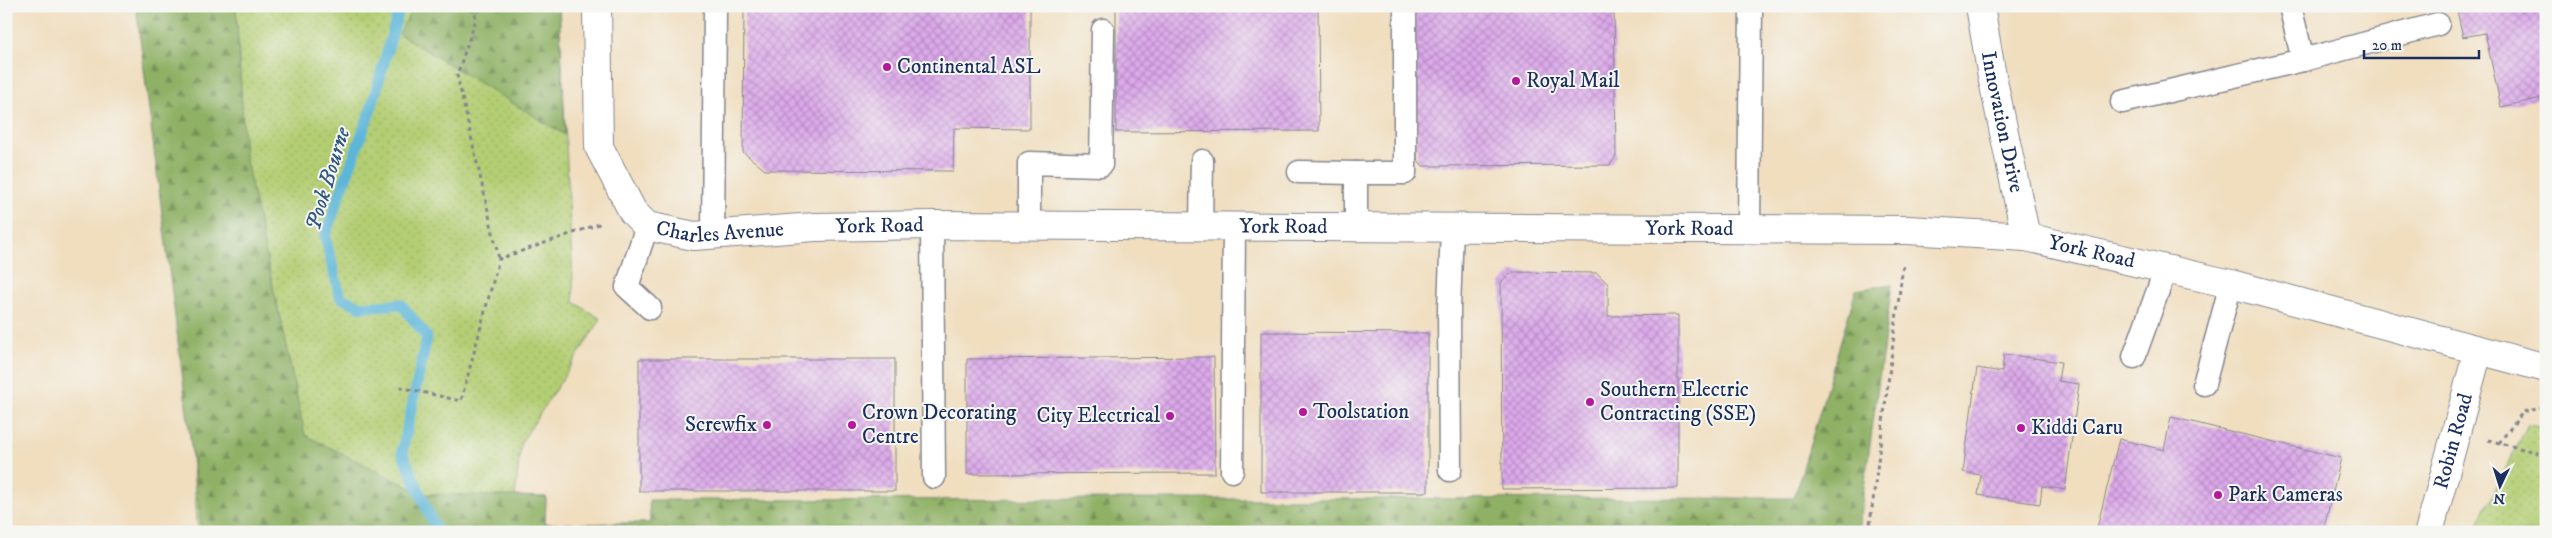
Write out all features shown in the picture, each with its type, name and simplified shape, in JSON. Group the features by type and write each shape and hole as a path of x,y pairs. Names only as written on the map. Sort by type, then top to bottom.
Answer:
{"street":[{"name":"Charles Avenue","path":"596,6 599,147 640,219 694,236 815,227"},
{"name":"Innovation Drive","path":"1980,6 1991,71 2026,237"},
{"name":"York Road","path":"815,227 1029,225 1908,230 2026,237 2231,284 2546,368"},
{"name":"Robin Road","path":"2429,532 2478,351"}],"lane":[{"path":"1750,230 1752,6"},
{"path":"2290,6 2303,60"},
{"path":"1300,172 1405,173 1406,9"},
{"path":"713,234 715,11"},
{"path":"2122,102 2303,60 2438,24"},
{"path":"1029,225 1029,163 1101,165 1103,30"},
{"path":"1202,161 1202,226"},
{"path":"1356,173 1356,228"},
{"path":"640,219 628,287 650,308"},
{"path":"932,225 934,477"},
{"path":"1232,471 1234,227"},
{"path":"1450,470 1449,309 1452,227"},
{"path":"2134,357 2166,268"},
{"path":"2204,384 2231,284"}],"path":[{"path":"400,387 461,401 499,259 457,75 476,19 473,6"},
{"path":"499,259 640,219"},
{"path":"1869,532 1908,230"},
{"path":"2499,443 2523,412 2546,407"}],"green space":[{"path":"136,6 236,6 245,156 305,435 423,494 546,497 545,524 650,523 649,500 1794,498 1856,290 1892,284 1858,532 202,532"},
{"path":"156,6 559,6 574,302 601,319 521,443 515,496 546,497 545,524 650,523 650,532 198,532"},
{"path":"414,6 559,6 565,135 399,34"},
{"path":"2528,424 2546,427 2546,532 2474,532"}],"building":[{"name":"Continental ASL","path":"744,6 1030,6 1030,129 954,128 953,171 765,170 743,152"},
{"path":"1116,6 1318,6 1319,131 1116,132"},
{"name":"Royal Mail","path":"1415,6 1614,6 1616,156 1610,165 1423,166 1417,159"},
{"path":"2456,6 2546,6 2546,97 2501,107 2485,33 2463,37"},
{"name":"Southern Electric Contracting (SSE)","path":"1512,272 1597,273 1608,284 1608,316 1678,315 1678,488 1502,489 1501,283"},
{"path":"1261,332 1428,333 1428,492 1261,492"},
{"name":"Kiddi Caru","path":"2004,354 2061,362 2058,381 2079,384 2065,490 2042,486 2040,504 1978,495 1981,475 1963,472 1977,368 2002,372"},
{"path":"1214,357 1215,473 967,474 967,359"},
{"path":"639,359 895,359 895,491 639,491"},
{"name":"Park Cameras","path":"2171,417 2341,458 2323,532 2096,532 2119,439 2164,450"}],"waterway":[{"name":"Pook Bourne","path":"400,6 371,109 325,236 340,297 361,307 401,304 427,337 402,452 437,532"}],"place":[{"name":"Continental ASL","path":"887,67"},
{"name":"Royal Mail","path":"1516,81"},
{"name":"Southern Electric Contracting (SSE)","path":"1590,402"},
{"name":"Toolstation","path":"1303,412"},
{"name":"City Electrical","path":"1170,416"},
{"name":"Screwfix","path":"767,425"},
{"name":"Crown Decorating Centre","path":"852,425"},
{"name":"Kiddi Caru","path":"2021,428"},
{"name":"Park Cameras","path":"2218,495"}]}
